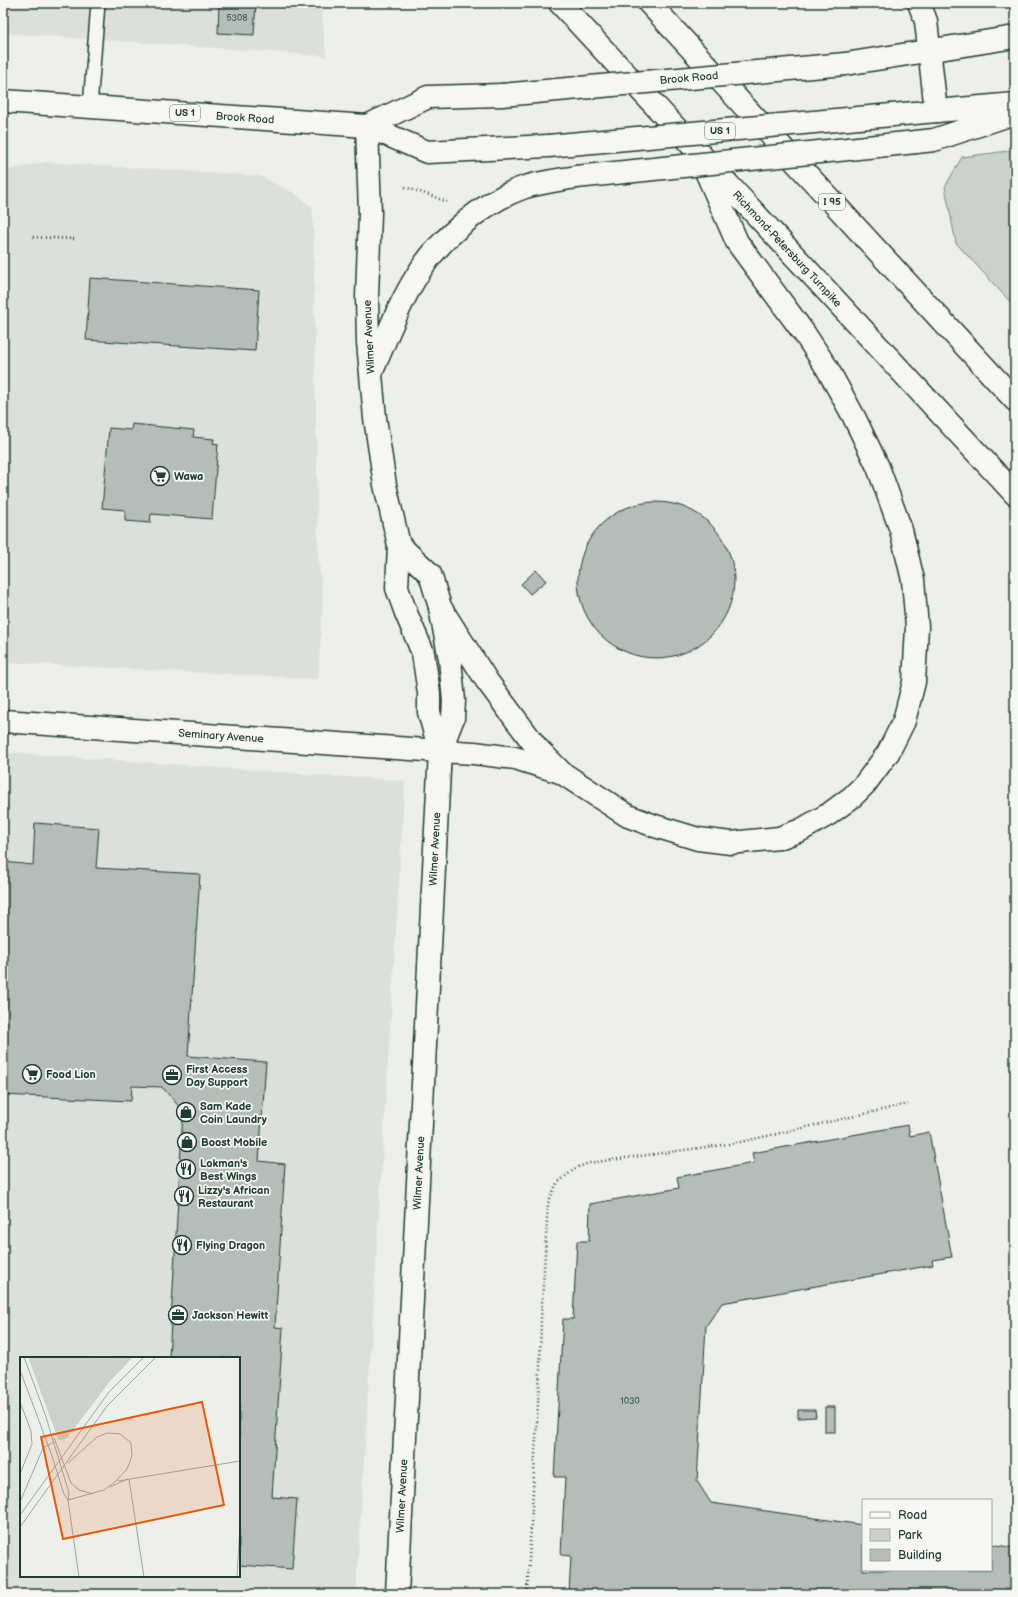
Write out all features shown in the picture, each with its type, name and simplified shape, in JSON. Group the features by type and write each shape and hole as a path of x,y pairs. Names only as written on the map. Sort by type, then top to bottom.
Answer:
{"main road":[{"name":"Richmond-Petersburg Turnpike","path":"560,3 1015,494"},
{"name":"I 95","path":"649,3 1015,400"},
{"path":"919,3 926,21 936,111"},
{"name":"Brook Road","path":"367,126 428,97 502,95 845,64 1015,37"},
{"name":"Brook Road","path":"3,101 367,126 427,152 548,146 1015,104"},
{"path":"371,374 400,305 416,276 432,255 454,232 499,199 524,188 542,182 576,177 934,140 1015,113"},
{"name":"Wilmer Avenue","path":"367,126 370,213 367,297 371,374 385,485 399,545 397,588 423,653 429,693 429,712 440,751"},
{"path":"440,607 487,681 537,748 562,773 628,816 655,826 698,839 731,843 778,838 801,830 829,814 852,797 865,784 892,747 904,721 914,682 917,627 913,580 901,530 878,467 854,417 827,368 779,297 737,242 698,153"},
{"name":"Wilmer Avenue","path":"397,1594 440,751 453,718 454,701 450,659 440,607 430,574 399,545"},
{"name":"Seminary Avenue","path":"3,721 474,753 515,758 562,773"}],"lane":[{"path":"90,107 98,3"}],"path":[{"path":"404,187 429,194 450,204"},
{"path":"33,237 74,239"},
{"path":"527,1594 548,1203 557,1184 576,1168 589,1163 736,1143 908,1104"}],"shaded area":[{"path":"3,3 321,3 326,56 3,33"},
{"path":"46,162 260,176 296,194 313,208 318,553 323,599 318,679 22,663 3,664 3,171"},
{"path":"3,752 405,781 356,1594 3,1594"}],"green space":[{"path":"1015,150 1015,307 956,243 945,187 962,157"}],"building":[{"path":"219,3 256,3 254,35 218,33"},
{"path":"90,278 259,290 255,351 86,340"},
{"name":"Wawa","path":"132,424 194,430 193,437 214,439 213,443 218,444 212,519 151,514 150,523 125,521 125,510 102,508 109,428 131,430"},
{"path":"656,502 686,508 699,515 711,525 721,537 728,550 734,580 728,610 721,623 711,635 699,645 686,652 656,658 626,652 613,645 601,635 591,623 584,610 578,580 584,550 591,537 601,525 613,515 626,508"},
{"path":"536,570 546,581 530,594 521,584"},
{"path":"35,823 99,828 96,868 200,874 188,1056 266,1062 259,1161 285,1164 275,1327 283,1328 272,1497 297,1499 292,1569 240,1565 240,1357 169,1357 183,1111 162,1087 132,1086 131,1101 3,1095 3,862 33,865"},
{"path":"908,1125 910,1136 929,1132 952,1257 932,1260 933,1265 722,1303 706,1326 697,1481 711,1503 862,1525 862,1571 992,1571 992,1544 1015,1548 1015,1594 569,1594 571,1556 561,1555 565,1477 554,1477 563,1319 573,1319 577,1241 589,1241 590,1204 679,1188 677,1177 754,1163 752,1153"},
{"path":"825,1407 835,1407 835,1432 825,1432"},
{"path":"798,1410 815,1410 816,1417 798,1418"}],"place":[{"name":"Wawa","path":"160,476"},
{"name":"Food Lion","path":"32,1074"},
{"name":"First Access Day Support","path":"172,1075"},
{"name":"Sam Kade Coin Laundry","path":"186,1112"},
{"name":"Boost Mobile","path":"187,1142"},
{"name":"Lokman's Best Wings","path":"186,1169"},
{"name":"Lizzy's African Restaurant","path":"184,1196"},
{"name":"Flying Dragon","path":"182,1245"},
{"name":"Jackson Hewitt","path":"178,1315"}]}
